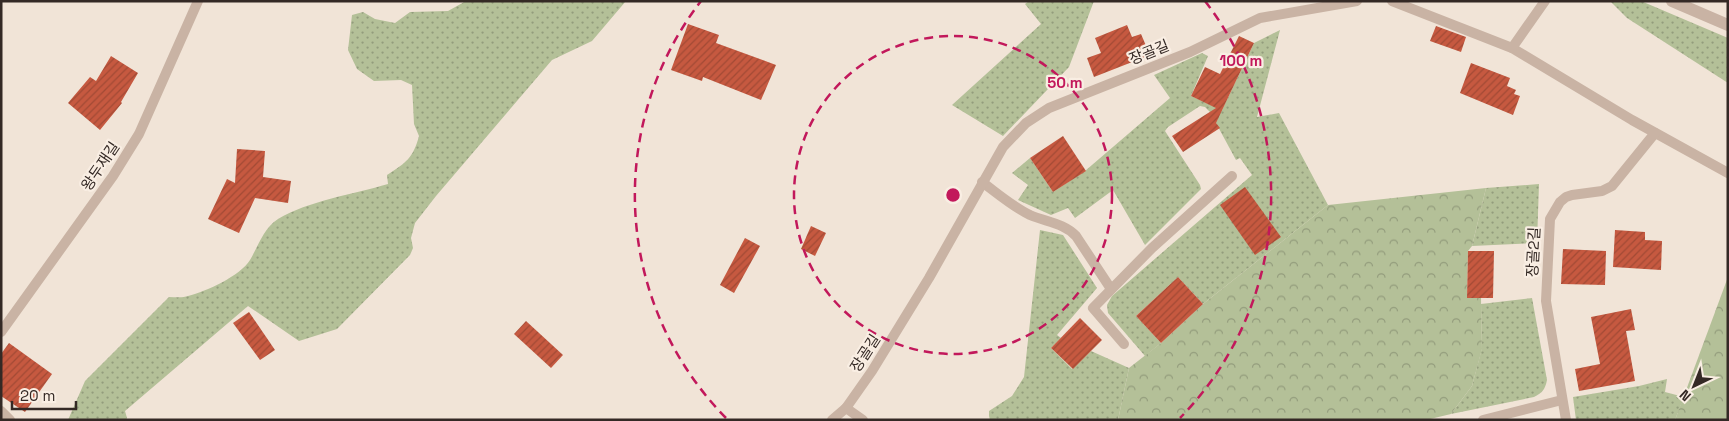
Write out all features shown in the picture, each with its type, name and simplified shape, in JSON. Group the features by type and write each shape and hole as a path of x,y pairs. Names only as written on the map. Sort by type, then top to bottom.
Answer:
{"street":[{"path":"1672,1 1728,25"}],"lane":[{"name":"왕두재길","path":"1,332 113,176 139,134 198,1"},
{"name":"장골길","path":"832,420 846,408 872,371 930,278 1003,147 1026,123 1049,108 1190,52 1260,18 1358,1"},
{"path":"1392,1 1512,48 1655,133 1728,173"},
{"path":"1512,48 1545,1"},
{"name":"장골2길","path":"1566,420 1546,301 1550,219 1560,202 1566,198 1572,195 1607,190 1655,133"},
{"path":"1124,344 1093,308 1152,248 1232,176"},
{"path":"982,182 1016,208 1031,216 1069,228 1111,289"},
{"path":"1483,420 1562,400"},
{"path":"846,408 863,420"},
{"path":"1,411 10,420"}],"green space":[{"path":"466,1 626,1 592,41 552,60 415,223 411,238 413,248 410,255 337,329 299,341 248,306 125,411 126,420 68,420 85,381 169,297 184,297 196,294 231,277 239,272 250,260 265,232 278,219 303,207 388,184 387,175 412,155 419,136 414,124 412,85 401,80 374,81 357,69 348,50 352,15 363,12 375,19 395,23 410,12 448,11"},
{"path":"1029,1 1094,1 1069,67 1003,136 952,105 1041,24 1025,4"},
{"path":"1610,1 1641,1 1728,38 1728,83 1627,18"},
{"path":"1280,30 1257,117 1279,113 1328,205 1203,304 1178,277 1136,316 1161,343 1145,356 1108,313 1107,305 1112,296 1252,175 1240,158 1236,160 1210,112 1205,107 1200,106 1168,127 1165,131 1201,189 1145,245 1113,190 1075,218 1068,208 1051,215 1018,200 1028,185 1012,173 1030,158 1053,192 1085,171 1170,98 1154,75 1202,53 1208,56 1191,96 1222,110 1254,43"},
{"path":"1539,184 1537,243 1472,246 1486,188"},
{"path":"1486,188 1472,246 1468,251 1467,297 1481,298 1482,349 1472,386 1451,414 1426,420 1118,420 1129,368 1161,343 1203,304 1328,205"},
{"path":"1040,230 1063,235 1097,288 1057,335 1061,338 1051,348 1072,369 1091,351 1129,368 1118,420 990,420 989,411 1012,396 1024,377"},
{"path":"1728,277 1728,420 1675,420"},
{"path":"1532,298 1547,380 1543,391 1534,397 1451,414 1472,386 1482,348 1481,304"},
{"path":"1667,379 1665,392 1684,397 1675,420 1576,420 1573,397 1639,386"}],"building":[{"path":"688,24 719,35 716,43 776,65 761,100 703,77 702,81 671,70"},
{"path":"1127,25 1132,37 1141,34 1150,55 1094,77 1087,58 1101,53 1095,38"},
{"path":"1436,26 1466,37 1461,52 1430,41"},
{"path":"1239,36 1254,43 1216,123 1220,128 1183,152 1172,136 1216,108 1191,96 1205,67 1220,74"},
{"path":"111,56 138,73 122,103 100,130 68,103 90,77 96,81"},
{"path":"1471,63 1510,78 1507,86 1516,90 1514,94 1520,96 1513,115 1460,93"},
{"path":"1063,136 1086,171 1053,192 1030,158"},
{"path":"237,149 265,151 263,177 291,181 288,203 255,198 239,233 208,219 227,179 235,183"},
{"path":"1245,187 1281,237 1255,255 1220,205"},
{"path":"811,226 826,233 815,256 801,249"},
{"path":"1615,230 1645,232 1645,240 1662,241 1661,270 1613,267"},
{"path":"745,238 760,246 734,293 720,285"},
{"path":"1563,249 1606,251 1605,285 1561,284"},
{"path":"1468,251 1494,251 1493,298 1467,298"},
{"path":"1178,277 1203,304 1161,343 1136,316"},
{"path":"1631,309 1635,330 1626,331 1635,381 1579,391 1575,369 1600,364 1591,317"},
{"path":"249,312 275,350 260,360 233,323"},
{"path":"1080,318 1102,340 1073,369 1051,348"},
{"path":"526,321 563,355 551,368 514,334"},
{"path":"9,343 52,374 25,412 1,396 1,354"}]}
